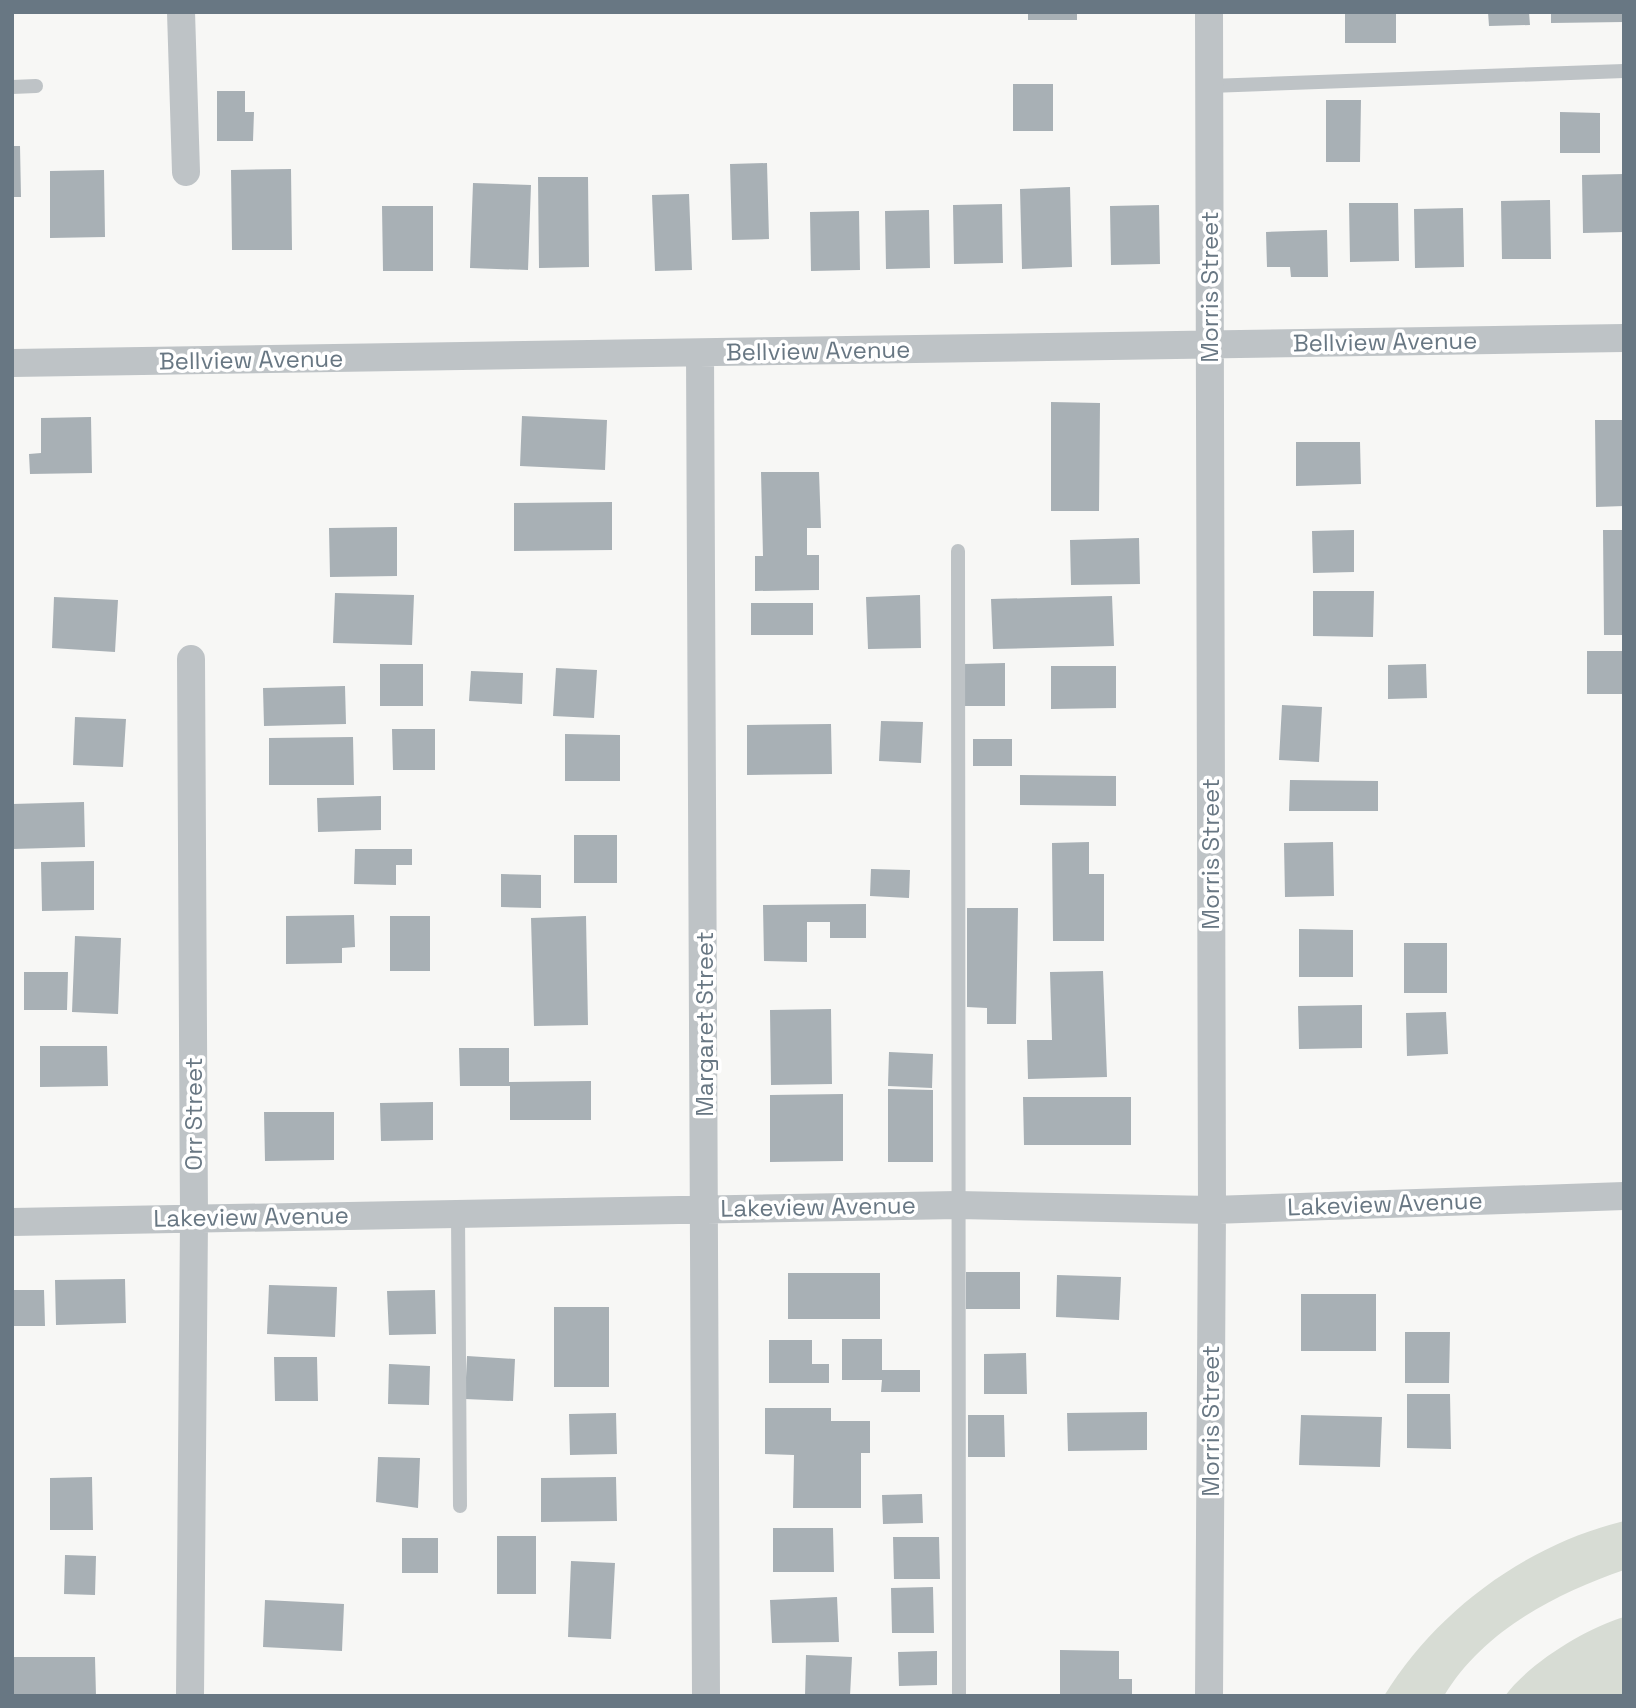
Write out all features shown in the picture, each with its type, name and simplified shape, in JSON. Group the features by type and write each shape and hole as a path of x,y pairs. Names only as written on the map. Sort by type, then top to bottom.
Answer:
{"street":[{"path":"181,12 186,172"},
{"name":"Morris Street","path":"1209,12 1212,1210 1209,1696"},
{"name":"Bellview Avenue","path":"12,363 1624,338"},
{"name":"Margaret Street","path":"700,353 706,1209 706,1696"},
{"name":"Orr Street","path":"190,1696 194,1219 191,659"},
{"name":"Lakeview Avenue","path":"12,1222 958,1205 1212,1210 1624,1196"}],"lane":[{"path":"1210,86 1624,71"},
{"path":"12,87 36,86"},
{"path":"958,551 959,1696"},
{"path":"458,1213 460,1506"}],"shaded area":[{"path":"1624,1521 1624,1570 1547,1603 1500,1634 1460,1673 1444,1696 1384,1696 1430,1636 1457,1609 1487,1585 1553,1546"},
{"path":"1624,1617 1624,1696 1505,1696 1528,1672 1559,1649 1593,1629"}],"building":[{"path":"1028,12 1077,12 1077,20 1028,20"},
{"path":"1345,12 1396,12 1396,43 1345,43"},
{"path":"1488,12 1529,12 1530,25 1489,26"},
{"path":"1551,12 1624,12 1624,22 1551,23"},
{"path":"1013,84 1053,84 1053,131 1013,131"},
{"path":"217,91 245,91 245,112 254,112 253,141 217,141"},
{"path":"1326,100 1361,100 1360,162 1326,162"},
{"path":"1560,112 1600,113 1600,153 1560,153"},
{"path":"12,146 20,146 21,197 12,197"},
{"path":"767,163 769,239 732,240 730,164"},
{"path":"291,169 292,250 232,250 231,170"},
{"path":"104,170 105,237 50,238 50,171"},
{"path":"1624,174 1624,232 1583,233 1582,175"},
{"path":"538,177 588,177 589,267 539,268"},
{"path":"473,183 531,185 528,270 470,268"},
{"path":"1070,187 1072,267 1022,269 1020,189"},
{"path":"689,194 692,270 655,271 652,195"},
{"path":"1550,200 1551,259 1502,259 1501,201"},
{"path":"1349,203 1398,203 1399,261 1350,262"},
{"path":"1002,204 1003,263 954,264 953,205"},
{"path":"1159,205 1160,264 1111,265 1110,206"},
{"path":"382,206 433,206 433,271 383,271"},
{"path":"1463,208 1464,267 1415,268 1414,209"},
{"path":"929,210 930,268 886,269 885,211"},
{"path":"859,211 860,270 811,271 810,212"},
{"path":"1327,230 1328,277 1291,277 1290,267 1267,267 1266,232"},
{"path":"1051,402 1100,403 1099,511 1051,511"},
{"path":"522,416 607,420 605,470 520,466"},
{"path":"91,417 92,473 30,474 29,454 41,453 41,418"},
{"path":"1595,420 1624,420 1624,506 1596,507"},
{"path":"1296,442 1360,442 1361,484 1296,486"},
{"path":"761,472 819,472 821,528 807,528 807,555 819,555 819,590 755,591 755,556 763,556"},
{"path":"612,502 612,550 514,551 514,503"},
{"path":"397,527 397,576 330,577 329,528"},
{"path":"1354,530 1354,572 1313,573 1312,531"},
{"path":"1603,530 1624,530 1624,635 1604,635"},
{"path":"1139,538 1140,584 1071,585 1070,540"},
{"path":"1313,591 1374,591 1373,637 1313,636"},
{"path":"335,593 414,595 412,645 333,643"},
{"path":"920,595 921,648 868,649 866,597"},
{"path":"1112,596 1114,646 993,649 991,599"},
{"path":"54,597 118,600 115,652 52,648"},
{"path":"751,603 813,603 813,635 751,635"},
{"path":"1587,651 1624,651 1624,694 1587,694"},
{"path":"1005,663 1005,706 963,706 963,664"},
{"path":"380,664 423,664 423,706 380,706"},
{"path":"1426,664 1427,698 1388,699 1388,665"},
{"path":"1051,666 1116,666 1116,708 1051,709"},
{"path":"556,668 597,670 594,718 553,716"},
{"path":"471,671 523,673 522,704 469,701"},
{"path":"345,686 346,724 264,726 263,688"},
{"path":"1282,705 1322,707 1319,762 1279,760"},
{"path":"75,717 126,719 123,767 73,765"},
{"path":"881,721 923,722 921,763 879,761"},
{"path":"831,724 832,774 747,775 747,725"},
{"path":"392,729 435,729 435,770 393,770"},
{"path":"565,734 620,735 620,781 565,781"},
{"path":"353,737 354,785 269,785 269,738"},
{"path":"973,739 1012,739 1012,766 973,766"},
{"path":"1020,775 1116,776 1116,806 1020,805"},
{"path":"1290,780 1378,781 1378,811 1289,811"},
{"path":"381,796 381,830 318,832 317,798"},
{"path":"84,802 85,847 12,849 12,804"},
{"path":"574,835 617,835 617,883 574,883"},
{"path":"1089,842 1089,874 1104,874 1104,941 1053,941 1052,843"},
{"path":"1333,842 1334,896 1285,897 1284,843"},
{"path":"355,849 412,849 412,865 396,865 396,885 354,884"},
{"path":"94,861 94,910 42,911 41,862"},
{"path":"871,869 910,870 909,898 870,896"},
{"path":"501,874 541,875 541,908 501,907"},
{"path":"866,904 866,938 830,938 830,922 807,922 807,962 764,961 763,905"},
{"path":"967,908 1018,908 1016,1024 987,1024 987,1008 967,1007"},
{"path":"354,915 355,947 342,948 342,963 286,964 286,916"},
{"path":"390,916 430,916 430,971 390,971"},
{"path":"586,916 588,1025 534,1026 531,918"},
{"path":"1299,929 1353,930 1353,977 1299,977"},
{"path":"75,936 121,938 118,1014 72,1012"},
{"path":"1404,943 1447,943 1447,993 1404,993"},
{"path":"1103,971 1107,1077 1028,1079 1027,1040 1052,1040 1050,972"},
{"path":"24,972 68,972 67,1010 24,1010"},
{"path":"1362,1005 1362,1048 1299,1049 1298,1006"},
{"path":"831,1009 832,1084 771,1085 770,1010"},
{"path":"1446,1012 1448,1054 1407,1056 1406,1013"},
{"path":"40,1046 107,1046 108,1086 40,1087"},
{"path":"459,1048 509,1048 509,1082 591,1081 591,1120 510,1120 510,1086 460,1086"},
{"path":"889,1052 933,1054 932,1088 888,1086"},
{"path":"888,1089 933,1090 933,1162 888,1162"},
{"path":"843,1094 843,1161 770,1162 770,1095"},
{"path":"1023,1097 1131,1097 1131,1145 1024,1145"},
{"path":"433,1102 433,1140 381,1141 380,1103"},
{"path":"264,1112 334,1112 334,1160 265,1161"},
{"path":"966,1272 1020,1272 1020,1309 966,1309"},
{"path":"788,1273 880,1273 880,1319 788,1319"},
{"path":"1057,1275 1121,1277 1119,1320 1056,1317"},
{"path":"125,1279 126,1323 56,1325 55,1280"},
{"path":"269,1285 337,1287 335,1337 267,1334"},
{"path":"12,1290 44,1290 45,1326 12,1326"},
{"path":"435,1290 436,1334 389,1335 387,1291"},
{"path":"1301,1294 1376,1294 1376,1351 1301,1351"},
{"path":"554,1307 609,1307 609,1387 554,1387"},
{"path":"1405,1332 1450,1332 1449,1383 1405,1383"},
{"path":"842,1339 882,1339 882,1370 920,1370 920,1392 881,1392 882,1380 842,1380"},
{"path":"769,1340 812,1340 812,1364 829,1364 829,1383 769,1383"},
{"path":"1026,1353 1027,1394 984,1394 984,1354"},
{"path":"467,1356 515,1359 513,1401 465,1399"},
{"path":"274,1357 317,1357 318,1401 275,1401"},
{"path":"389,1364 430,1366 429,1405 388,1404"},
{"path":"1407,1394 1450,1394 1451,1449 1407,1448"},
{"path":"765,1408 831,1408 831,1421 870,1421 870,1453 861,1453 861,1508 793,1508 794,1455 765,1454"},
{"path":"1147,1412 1147,1450 1068,1451 1067,1413"},
{"path":"616,1413 617,1454 570,1455 569,1414"},
{"path":"968,1415 1004,1415 1005,1457 968,1457"},
{"path":"1301,1415 1382,1417 1380,1467 1299,1465"},
{"path":"378,1457 420,1458 418,1508 376,1502"},
{"path":"92,1477 93,1530 50,1530 50,1478"},
{"path":"616,1477 617,1521 541,1522 541,1478"},
{"path":"922,1494 923,1523 883,1524 882,1495"},
{"path":"773,1528 833,1528 834,1572 773,1572"},
{"path":"497,1536 536,1536 536,1594 497,1594"},
{"path":"893,1537 939,1537 940,1579 894,1579"},
{"path":"402,1538 438,1538 438,1573 402,1573"},
{"path":"65,1555 96,1556 95,1595 64,1594"},
{"path":"571,1561 615,1563 611,1639 568,1637"},
{"path":"933,1587 934,1633 892,1633 891,1588"},
{"path":"837,1597 839,1642 772,1643 770,1600"},
{"path":"265,1600 344,1604 342,1651 263,1647"},
{"path":"1060,1650 1119,1651 1119,1679 1132,1679 1132,1696 1060,1696"},
{"path":"937,1651 937,1685 899,1686 898,1652"},
{"path":"806,1655 852,1657 850,1696 805,1696"},
{"path":"12,1657 95,1657 96,1696 12,1696"}]}
